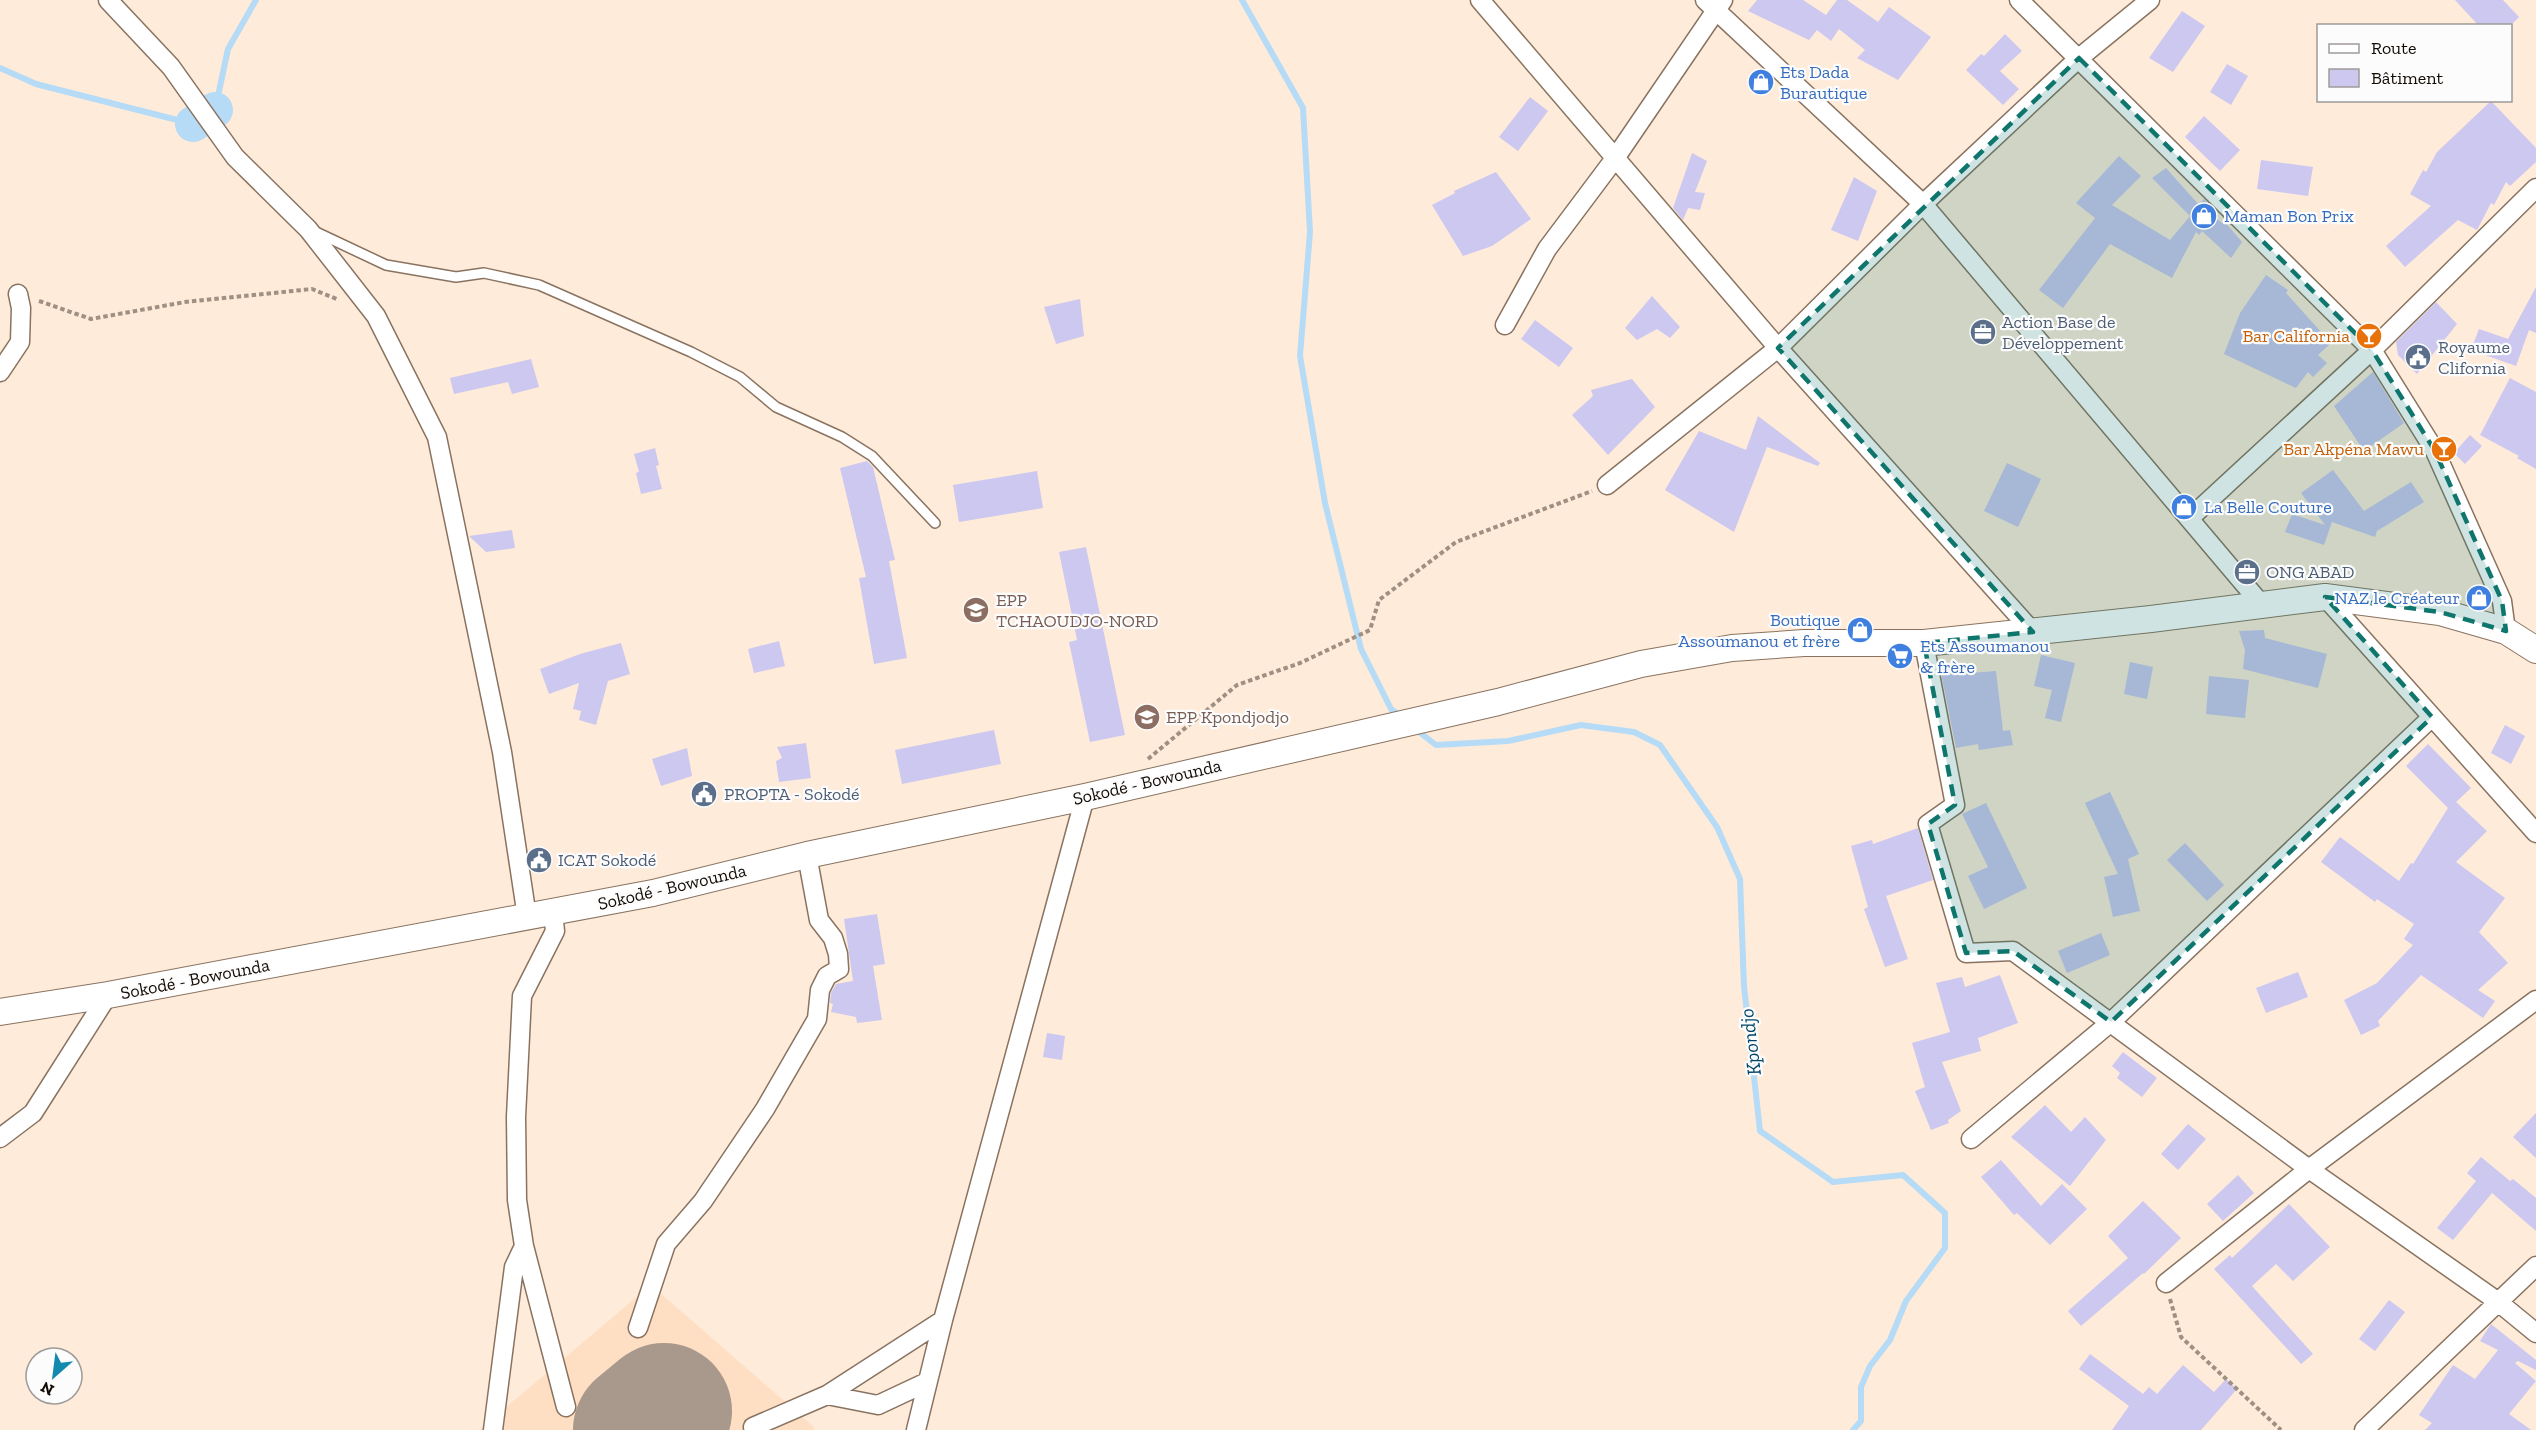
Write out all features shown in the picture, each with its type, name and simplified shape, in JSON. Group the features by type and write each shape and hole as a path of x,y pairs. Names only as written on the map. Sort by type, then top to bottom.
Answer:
{"main road":[{"name":"Sokodé - Bowounda","path":"0,1012 108,995 653,893 807,855 1085,796 1498,702 1641,664 1732,648 1804,643 1924,643 2325,597 2439,612 2506,630 2535,646"}],"street":[{"path":"108,0 171,67 235,157 308,229 376,316 437,437 502,752 527,917"},
{"path":"1480,0 1778,348 2033,632"},
{"path":"2019,0 2372,350 2435,451 2502,601 2506,630"},
{"path":"1607,485 1778,348 1923,204 2079,58 2150,0"},
{"path":"1505,325 1547,249 1616,157 1715,3 1923,204 2262,605"},
{"path":"2190,518 2372,350 2536,188"},
{"path":"0,372 20,342 21,308 18,294"},
{"path":"2325,597 2536,833"},
{"path":"1924,643 1955,805 1929,824 1966,953 2013,951 2310,1169 2497,1301 2536,1333"},
{"path":"1971,1139 2111,1022 2432,717"},
{"path":"916,1430 943,1320 1085,796"},
{"path":"638,1328 666,1244 703,1201 765,1109 818,1020 820,990 827,976 839,969 838,954 833,938 819,920 807,855"},
{"path":"553,912 555,931 522,996 516,1117 516,1176 524,1246 566,1407"},
{"path":"0,1138 33,1113 108,995"},
{"path":"2166,1284 2310,1169 2536,1000"},
{"path":"493,1430 514,1267 524,1246"},
{"path":"2364,1430 2536,1266"},
{"path":"753,1426 827,1395 943,1320"},
{"path":"827,1395 878,1406 927,1382"}],"lane":[{"path":"308,229 386,265 456,277 484,273 539,285 691,352 740,377 776,407 842,437 872,456 934,523"}],"path":[{"path":"18,294 91,319 185,302 312,289 344,302"},
{"path":"1146,762 1237,685 1300,663 1370,630 1379,600 1456,542 1607,485"},
{"path":"2166,1284 2181,1337 2281,1430"}],"highlighted area":[{"path":"2079,58 2372,350 2435,451 2502,601 2506,631 2440,612 2325,597 2432,717 2111,1022 2013,951 1966,953 1928,824 1955,805 1924,643 2033,632 1778,348"}],"shaded area":[{"path":"651,1285 815,1428 813,1430 479,1430"}],"building":[{"path":"1757,0 1803,0 1826,15 1837,0 1847,0 1878,22 1889,7 1931,37 1898,80 1857,58 1865,50 1839,29 1831,41 1817,30 1809,40 1748,11"},
{"path":"2455,0 2503,0 2519,17 2512,24 2477,24"},
{"path":"2182,11 2205,26 2173,72 2149,58"},
{"path":"2005,34 2022,51 2000,71 2019,89 2003,105 1966,70 1981,54 1984,56"},
{"path":"2227,64 2248,76 2231,105 2210,92"},
{"path":"1530,97 1548,111 1518,151 1499,137"},
{"path":"2492,102 2536,148 2536,162 2510,186 2506,182 2494,205 2491,203 2477,230 2458,220 2405,267 2386,246 2431,206 2410,194 2423,170 2426,172 2437,152"},
{"path":"2204,116 2240,150 2220,171 2185,137"},
{"path":"1692,153 1707,161 1695,192 1705,193 1700,210 1688,208 1683,220 1673,208"},
{"path":"2119,156 2141,176 2112,205 2170,240 2190,216 2152,178 2166,168 2199,205 2204,199 2210,206 2207,211 2222,223 2224,221 2242,242 2231,258 2202,231 2199,235 2196,232 2172,278 2110,244 2063,308 2039,290 2095,218 2076,203"},
{"path":"2261,160 2313,167 2308,196 2257,189"},
{"path":"1496,172 1531,219 1492,246 1463,256 1432,205 1455,193 1454,191"},
{"path":"1854,177 1877,191 1858,241 1831,230"},
{"path":"2266,275 2288,290 2286,293 2331,343 2318,355 2327,363 2313,377 2308,372 2296,388 2224,354 2240,313"},
{"path":"2536,287 2536,333 2529,330 2516,366 2471,350 2479,329 2508,339"},
{"path":"1652,296 1680,327 1670,338 1657,329 1637,340 1625,328"},
{"path":"1080,299 1084,336 1056,344 1044,307"},
{"path":"2436,302 2457,324 2417,374 2398,355 2396,342"},
{"path":"1535,320 1573,348 1559,367 1521,339"},
{"path":"531,359 539,387 512,394 508,382 454,394 450,378"},
{"path":"2373,372 2404,423 2364,451 2334,406"},
{"path":"2510,378 2536,392 2536,469 2517,458 2519,456 2480,435"},
{"path":"1632,379 1655,407 1608,455 1572,415 1593,396 1591,390"},
{"path":"1758,416 1820,463 1818,466 1767,447 1734,532 1665,490 1699,431 1746,450"},
{"path":"2470,435 2482,446 2465,464 2454,453"},
{"path":"655,448 659,465 656,466 662,489 641,494 636,473 639,472 634,454"},
{"path":"867,461 873,467 895,560 889,561 907,658 874,664 859,578 866,577 840,468"},
{"path":"2007,463 2041,479 2018,527 1984,511"},
{"path":"2333,470 2364,511 2411,482 2424,502 2377,531 2375,537 2332,522 2324,545 2285,532 2292,514 2325,525 2301,493"},
{"path":"1037,471 1043,508 959,522 953,485"},
{"path":"512,530 515,548 486,552 469,536"},
{"path":"1086,547 1125,735 1090,742 1069,642 1077,640 1059,552"},
{"path":"2264,630 2265,638 2327,654 2318,688 2243,669 2245,650 2239,631"},
{"path":"779,641 785,666 754,673 748,649"},
{"path":"621,643 630,674 608,681 596,725 579,720 581,711 573,709 579,683 549,694 540,669 580,654"},
{"path":"2041,655 2075,663 2061,722 2045,718 2052,690 2034,686"},
{"path":"2130,662 2153,667 2147,699 2124,694"},
{"path":"1955,664 1957,674 1996,671 2003,731 2010,730 2013,745 1979,750 1978,744 1956,748 1940,668"},
{"path":"2209,676 2249,680 2245,718 2206,714"},
{"path":"2505,725 2525,736 2511,764 2491,753"},
{"path":"994,730 1001,764 902,784 895,750"},
{"path":"806,743 811,778 779,782 776,761 782,758 777,747"},
{"path":"2428,744 2471,788 2456,802 2487,831 2456,862 2505,898 2479,932 2508,963 2478,990 2495,1001 2483,1018 2421,975 2378,1021 2380,1026 2361,1035 2344,1000 2377,983 2413,945 2404,939 2414,924 2377,899 2375,902 2321,862 2340,837 2399,881 2411,863 2413,864 2448,808 2406,766"},
{"path":"687,748 692,776 661,786 652,759"},
{"path":"2110,792 2139,854 2128,859 2140,911 2113,917 2104,877 2118,874 2085,803"},
{"path":"1986,803 2027,888 1984,909 1968,876 1988,867 1962,814"},
{"path":"1918,828 1933,880 1886,896 1908,959 1885,967 1864,909 1868,907 1851,846 1872,840 1873,844"},
{"path":"2185,843 2224,885 2207,901 2167,860"},
{"path":"877,914 885,964 873,966 882,1020 857,1023 856,1017 831,1012 833,1004 830,1003 831,993 836,984 853,981 844,919"},
{"path":"2101,933 2110,955 2067,973 2058,951"},
{"path":"2298,972 2308,997 2266,1013 2256,988"},
{"path":"2000,975 2018,1023 1978,1038 1981,1051 1942,1062 1961,1111 1948,1120 1949,1123 1931,1130 1915,1091 1925,1087 1912,1043 1950,1032 1936,983 1962,977 1965,987"},
{"path":"1047,1033 1065,1036 1062,1060 1043,1057"},
{"path":"2123,1052 2157,1078 2142,1097 2117,1078 2120,1073 2112,1066"},
{"path":"2045,1105 2071,1132 2085,1117 2106,1140 2070,1186 2011,1137"},
{"path":"2536,1113 2536,1158 2513,1137"},
{"path":"2188,1124 2206,1139 2178,1170 2161,1154"},
{"path":"2481,1157 2510,1181 2513,1179 2536,1198 2536,1231 2492,1193 2453,1240 2437,1228 2476,1181 2467,1173"},
{"path":"2001,1160 2041,1206 2062,1184 2087,1209 2050,1245 2017,1213 2014,1215 1981,1177"},
{"path":"2238,1175 2254,1193 2223,1221 2207,1204"},
{"path":"2143,1201 2181,1238 2144,1274 2081,1326 2068,1311 2128,1258 2108,1236"},
{"path":"2289,1204 2330,1247 2293,1281 2276,1264 2252,1286 2313,1354 2301,1364 2214,1269 2230,1255 2232,1258"},
{"path":"2389,1300 2405,1312 2375,1351 2359,1339"},
{"path":"2491,1324 2536,1360 2536,1370 2518,1361 2515,1363 2536,1381 2509,1414 2531,1430 2425,1430 2432,1423 2419,1415 2453,1365 2475,1379 2498,1350 2480,1341"},
{"path":"2090,1354 2143,1394 2149,1387 2157,1394 2183,1365 2214,1392 2226,1379 2237,1389 2201,1430 2112,1430 2129,1406 2079,1369"}],"waterway":[{"path":"215,110 228,49 256,0"},
{"path":"1242,0 1303,108 1310,232 1300,356 1325,503 1361,649 1391,709 1402,717"},
{"path":"0,68 36,84 193,124"},
{"path":"193,124 215,110"},
{"name":"Kpondjo","path":"1414,728 1436,745 1508,741 1581,725 1634,732 1660,745 1717,827 1740,879 1744,986 1760,1131 1833,1182 1903,1175 1945,1213 1945,1248 1906,1301 1890,1340 1870,1366 1861,1387 1861,1421 1853,1430"}],"runway":[{"path":"641,1430 664,1411"}],"place":[{"name":"Ets Dada Burautique","path":"1761,82"},
{"name":"Maman Bon Prix","path":"2204,216"},
{"name":"Action Base de Développement","path":"1983,332"},
{"name":"Bar California","path":"2369,336"},
{"name":"Royaume Clifornia","path":"2418,357"},
{"name":"Bar Akpéna Mawu","path":"2444,449"},
{"name":"La Belle Couture","path":"2184,507"},
{"name":"ONG ABAD","path":"2247,572"},
{"name":"NAZ le Créateur","path":"2479,598"},
{"name":"EPP TCHAOUDJO-NORD","path":"976,610"},
{"name":"Boutique Assoumanou et frère","path":"1860,630"},
{"name":"Ets Assoumanou & frère","path":"1900,656"},
{"name":"EPP Kpondjodjo","path":"1147,717"},
{"name":"PROPTA - Sokodé","path":"704,794"},
{"name":"ICAT Sokodé","path":"539,860"}]}
